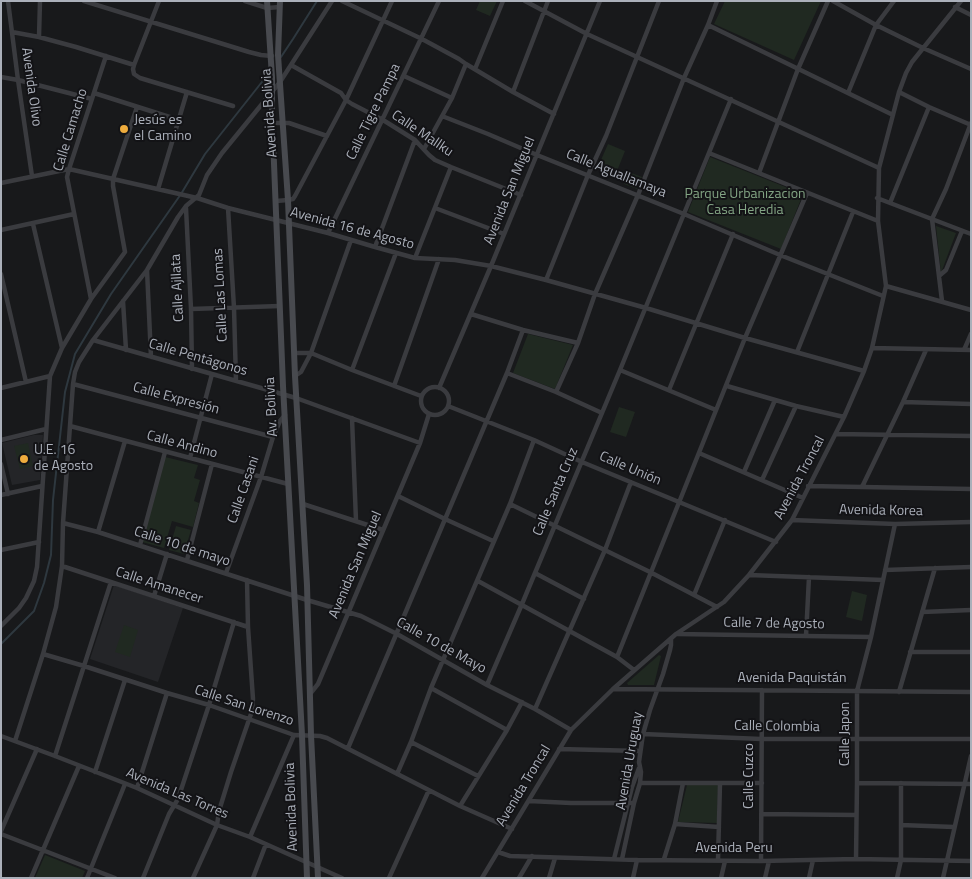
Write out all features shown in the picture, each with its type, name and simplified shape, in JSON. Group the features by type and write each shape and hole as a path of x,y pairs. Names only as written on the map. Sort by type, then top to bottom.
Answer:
{"street":[{"name":"Avenida Olivo","path":"8,1 32,176"},
{"path":"39,37 40,1"},
{"path":"84,1 271,59 278,55"},
{"path":"159,1 134,64 133,72 136,76 233,106"},
{"path":"245,1 267,5 280,4"},
{"path":"15,741 56,608 62,566 63,523 73,384 79,362 93,340 147,270 178,217 186,206 197,198 207,175 222,153 280,82 332,1"},
{"path":"342,1 422,39 554,114"},
{"path":"276,201 288,200 295,196 346,100 392,1"},
{"name":"Calle Tigre Pampa","path":"328,233 440,1"},
{"path":"475,69 503,1"},
{"path":"525,1 587,34 878,168"},
{"path":"513,92 548,1"},
{"name":"Avenida San Miguel","path":"439,388 521,195 600,1"},
{"path":"546,280 588,175 606,136 658,1"},
{"path":"556,392 578,343 595,294 638,195 684,78 708,26 717,1"},
{"path":"759,173 798,69 828,1"},
{"path":"833,1 876,25 971,69"},
{"path":"848,93 876,25 894,1"},
{"name":"Avenida Troncal","path":"482,878 571,730 613,689 670,639 724,602 776,542 792,520 844,417 872,348 886,286 878,221 878,168 899,92 906,73 923,48 961,1"},
{"name":"Avenida Bolivia","path":"280,4 278,55 289,223"},
{"name":"Av. Bolivia","path":"267,5 273,91 298,735"},
{"path":"955,8 971,15"},
{"path":"708,26 893,115"},
{"path":"12,32 39,37 134,64"},
{"name":"Calle Camacho","path":"91,299 67,177 68,169 106,56"},
{"path":"424,149 452,98 466,64"},
{"name":"Calle Mallku","path":"291,65 341,93 346,100 415,140 435,160 521,195"},
{"path":"404,76 452,98"},
{"path":"1,77 92,100"},
{"path":"94,92 179,120"},
{"path":"158,189 187,92"},
{"path":"899,92 970,124 946,189 932,219 942,301"},
{"name":"Calle Santa Cruz","path":"487,685 582,462 731,99"},
{"path":"1,626 19,608 29,593 37,567 50,376 62,348 91,299 124,252 112,186 137,107"},
{"path":"890,203 929,107"},
{"name":"Calle Aguallamaya","path":"442,116 883,296"},
{"path":"273,123 294,125 327,136"},
{"path":"375,247 415,140"},
{"path":"709,153 878,221"},
{"path":"416,258 451,167"},
{"name":"Avenida 16 de Agosto","path":"1,183 68,169 197,198 416,258 455,260 491,266 646,308 864,371"},
{"path":"617,657 745,338 807,193"},
{"path":"877,198 971,234"},
{"name":"Calle Ajllata","path":"186,206 192,369"},
{"name":"Calle Las Lomas","path":"228,208 236,381"},
{"path":"435,208 504,234"},
{"path":"797,352 853,212"},
{"path":"1,230 74,214"},
{"name":"Av. Bolivia","path":"289,223 296,398 303,504 311,735"},
{"path":"33,224 62,348"},
{"path":"939,276 946,270 962,231"},
{"path":"669,390 733,234"},
{"path":"295,376 302,372 311,353 351,240"},
{"path":"352,370 396,253"},
{"path":"394,386 439,259"},
{"path":"147,270 151,357"},
{"path":"1,274 26,382"},
{"path":"886,286 971,310"},
{"path":"124,301 126,350"},
{"path":"191,309 280,306"},
{"path":"471,314 523,330 578,343"},
{"path":"348,748 507,373 523,330"},
{"path":"964,350 971,334"},
{"name":"Calle Pentágonos","path":"93,340 284,394 420,443"},
{"path":"872,348 971,350"},
{"path":"862,487 926,350"},
{"path":"294,354 311,353 421,396"},
{"path":"620,370 716,410"},
{"path":"507,373 602,412"},
{"path":"190,458 212,374"},
{"path":"1,388 50,376"},
{"name":"Calle Expresión","path":"73,384 273,437"},
{"path":"727,386 796,406 844,417"},
{"path":"435,387 439,388 446,393 448,406 442,413 429,414 423,409 420,401 421,396 426,390 435,387"},
{"path":"744,472 775,400"},
{"path":"903,402 971,404"},
{"name":"Calle Unión","path":"448,406 534,440 582,462 776,542"},
{"path":"762,480 796,406"},
{"name":"Avenida San Miguel","path":"310,694 318,684 398,496 420,443 429,414"},
{"name":"Calle Casani","path":"226,573 261,477 273,437 280,421 285,415"},
{"path":"352,418 356,520"},
{"name":"Calle Andino","path":"70,426 288,484"},
{"path":"1,440 46,429"},
{"path":"836,434 971,436"},
{"path":"397,774 431,688 510,504 534,440"},
{"path":"98,532 125,441"},
{"path":"140,545 165,452"},
{"path":"699,452 803,498"},
{"path":"1,464 8,494"},
{"path":"187,560 212,464"},
{"path":"535,709 605,550 631,482"},
{"path":"1,495 42,486"},
{"path":"808,486 971,489"},
{"path":"398,496 445,520 493,541"},
{"path":"303,504 383,530"},
{"path":"510,504 717,607"},
{"path":"694,595 725,520"},
{"name":"Avenida Korea","path":"792,520 895,524 971,522"},
{"name":"Calle 10 de mayo","path":"63,523 140,545 294,595"},
{"name":"Calle Japon","path":"856,859 857,691 871,637 895,524"},
{"path":"1,550 39,542"},
{"path":"154,596 167,554"},
{"name":"Calle Amanecer","path":"62,566 248,627"},
{"path":"885,570 971,567"},
{"path":"899,692 935,568"},
{"path":"535,573 584,599"},
{"path":"748,575 883,580"},
{"path":"806,636 809,577"},
{"path":"193,878 217,824 231,772 252,712 247,580"},
{"path":"478,581 617,657 634,670"},
{"path":"55,756 111,582"},
{"name":"Calle 10 de Mayo","path":"294,595 361,616 571,730"},
{"path":"922,612 971,610"},
{"path":"143,878 169,814 178,799 234,622"},
{"name":"Calle 7 de Agosto","path":"676,634 871,637"},
{"name":"Avenida Uruguay","path":"622,859 640,783 640,751 643,734 671,648 670,639"},
{"path":"910,652 971,652"},
{"name":"Calle San Lorenzo","path":"43,654 209,705 298,735 327,738 460,806 512,829"},
{"path":"95,772 125,680"},
{"path":"431,688 507,730"},
{"name":"Avenida Paquistán","path":"613,689 971,692"},
{"name":"Calle Cuzco","path":"761,861 762,690"},
{"path":"137,788 166,693"},
{"path":"460,806 522,702"},
{"name":"Calle Colombia","path":"643,734 761,739 971,739"},
{"path":"250,837 298,735"},
{"name":"Avenida Bolivia","path":"298,735 307,878"},
{"name":"Avenida Bolivia","path":"311,735 318,878"},
{"name":"Avenida Las Torres","path":"1,736 137,788 342,878"},
{"path":"411,742 478,776"},
{"path":"37,749 1,833 115,878"},
{"path":"559,749 640,751"},
{"path":"943,878 971,756"},
{"path":"31,878 79,766"},
{"path":"614,859 628,803 640,767"},
{"path":"640,783 762,783"},
{"path":"664,859 683,783"},
{"path":"718,860 720,783"},
{"path":"857,783 971,784"},
{"path":"897,878 901,860 901,783"},
{"path":"87,878 125,784"},
{"path":"389,878 429,790"},
{"path":"529,801 634,803"},
{"path":"762,814 856,815"},
{"path":"674,824 719,827"},
{"path":"901,825 954,827"},
{"path":"253,878 266,844"},
{"name":"Avenida Peru","path":"498,852 510,856 637,860 769,861 856,859 971,861"},
{"path":"519,878 532,856"},
{"path":"549,878 555,858"},
{"path":"633,878 637,860"},
{"path":"809,878 813,860"},
{"path":"721,878 725,861"},
{"path":"765,878 769,861"}],"shaded area":[{"path":"34,435 43,435 40,480 12,485 2,443"},
{"path":"114,585 183,608 158,682 90,659"}],"green space":[{"path":"480,1 497,1 490,16 476,10"},
{"path":"725,1 821,1 794,60 714,24"},
{"path":"608,144 625,151 615,176 597,169"},
{"name":"Parque Urbanizacion Casa Heredia","path":"710,157 803,194 781,249 688,212"},
{"path":"629,172 642,177 637,189 624,184"},
{"path":"936,226 956,233 941,273"},
{"path":"528,334 573,345 555,389 513,373"},
{"path":"619,407 635,412 626,437 610,432"},
{"path":"28,443 33,466 20,469 14,446"},
{"path":"165,457 198,465 194,478 200,480 194,501 199,503 193,527 172,521 164,548 142,542"},
{"path":"176,526 191,530 184,554 169,550"},
{"path":"852,591 867,595 862,621 846,617"},
{"path":"124,625 138,630 130,657 115,652"},
{"path":"659,655 661,656 654,685 628,685 627,683"},
{"path":"687,785 718,785 717,823 678,822"},
{"path":"45,855 85,871 82,878 35,878"}],"waterway":[{"path":"281,57 317,1"},
{"path":"1,644 34,611 44,583 51,555 53,500 65,392 75,354 111,294 181,194 205,154 269,73"}],"place":[{"name":"Jesús es el Camino","path":"124,129"},
{"name":"U.E. 16 de Agosto","path":"24,459"}]}
